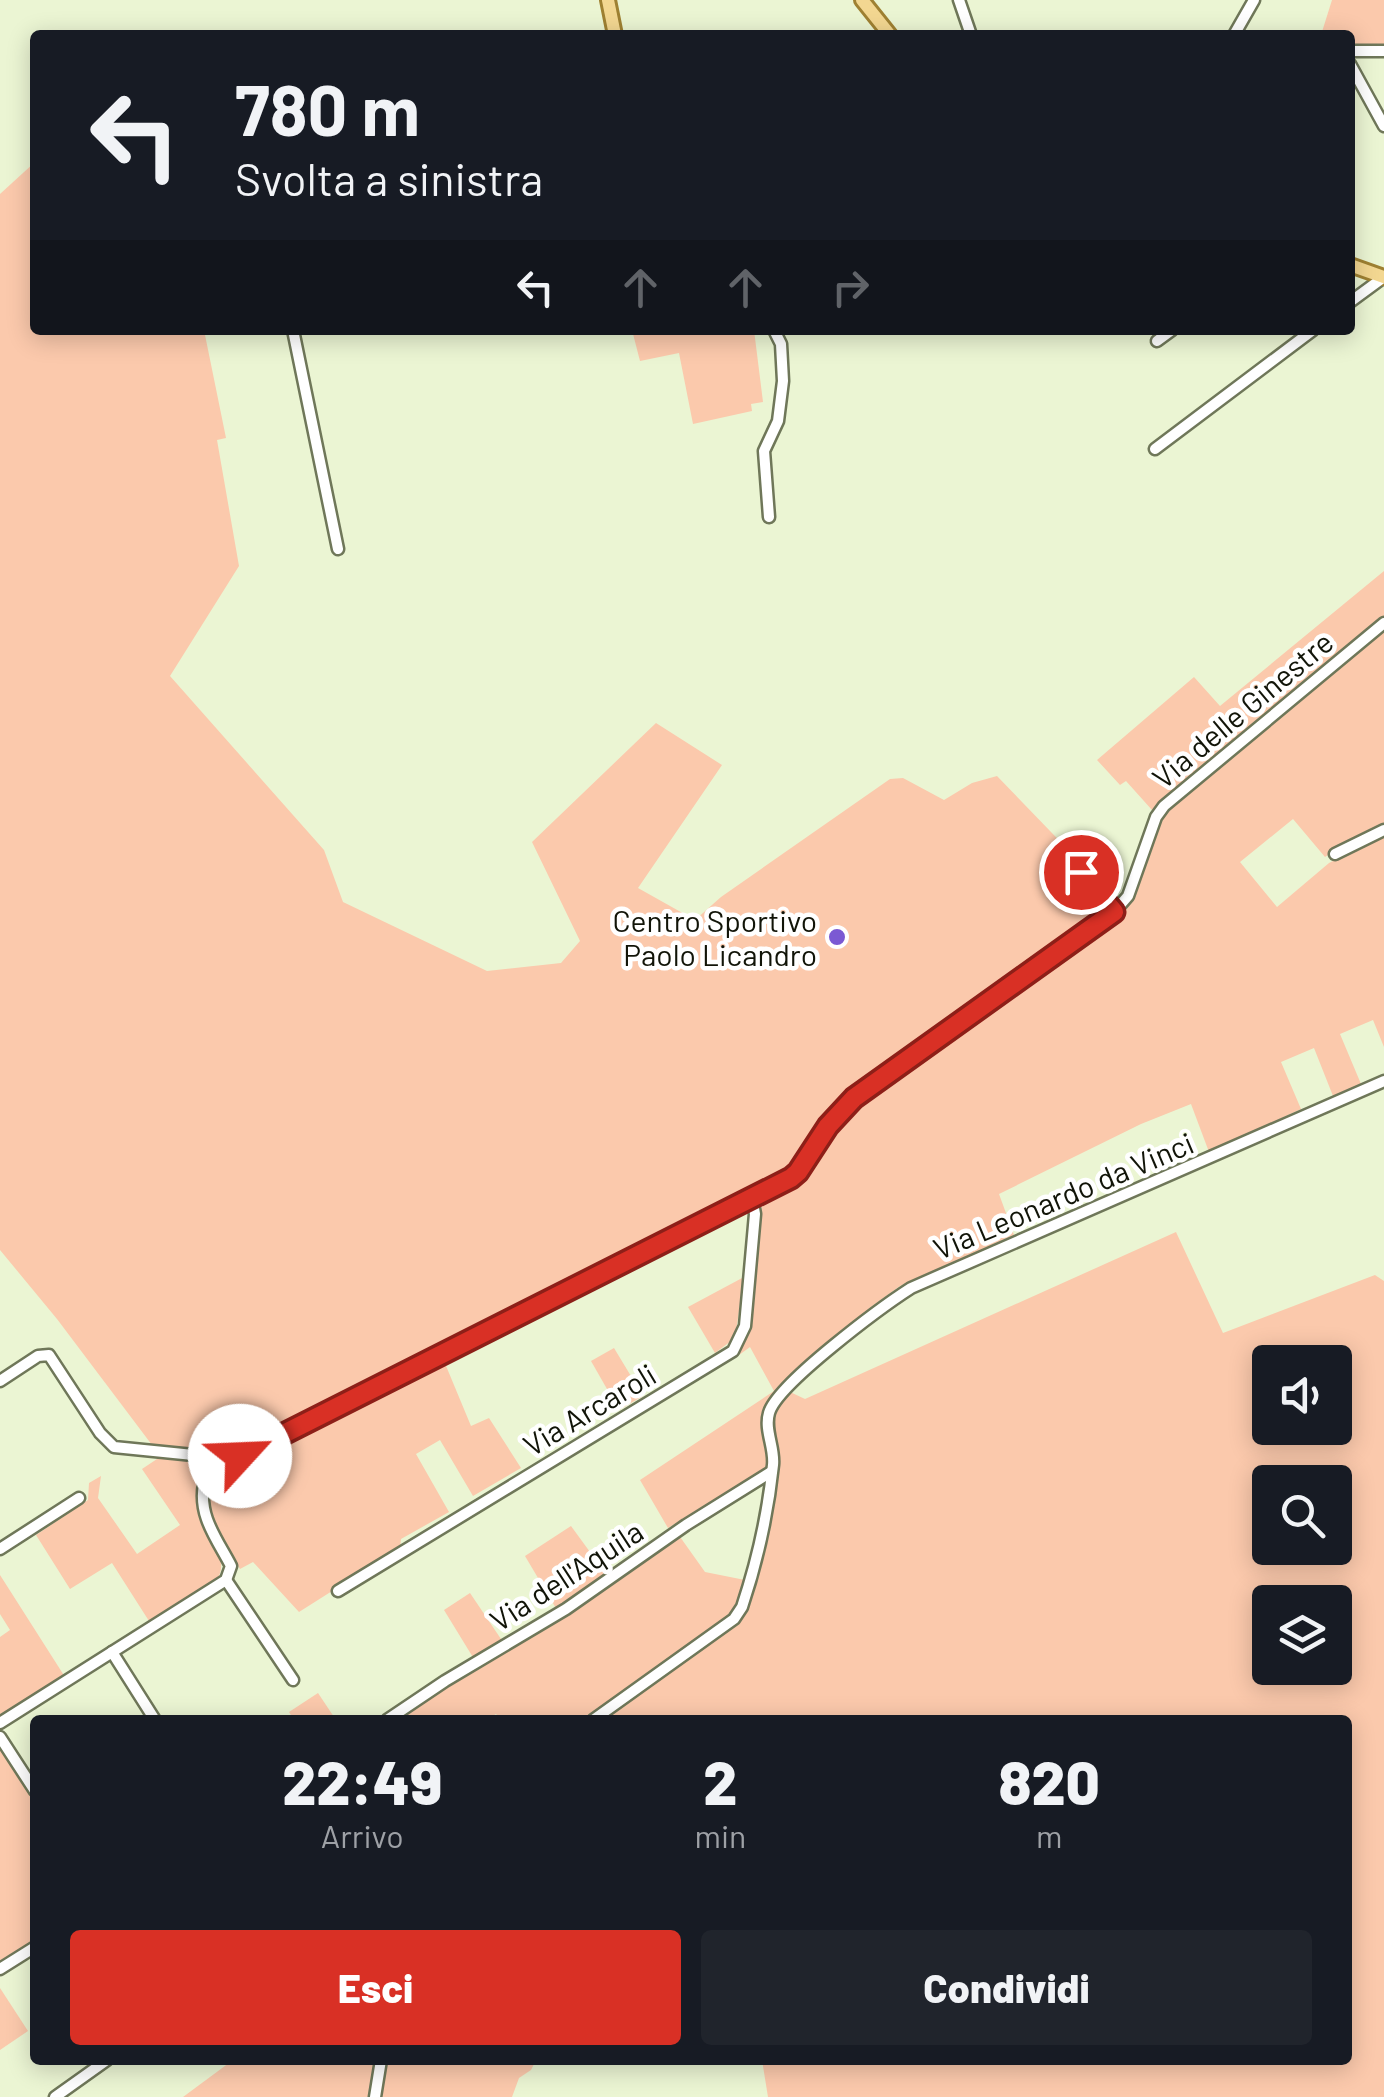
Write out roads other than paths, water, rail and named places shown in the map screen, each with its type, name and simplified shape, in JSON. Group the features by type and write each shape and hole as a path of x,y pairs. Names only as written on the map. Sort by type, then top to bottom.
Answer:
{"main road":[{"path":"608,0 615,30"},
{"path":"862,0 886,30"},
{"path":"1355,266 1384,277"}],"street":[{"path":"959,0 969,30"},
{"path":"1237,30 1254,0"},
{"path":"1355,51 1384,51"},
{"path":"1355,73 1384,126"},
{"path":"1355,298 1384,277"},
{"path":"294,335 338,549"},
{"path":"769,517 764,451 778,422 784,380 776,335"},
{"path":"1157,341 1165,335"},
{"path":"1155,449 1306,335"},
{"name":"Via delle Ginestre","path":"0,1380 38,1356 49,1356 107,1442 123,1450 240,1456 752,1198 798,1172 840,1112 876,1080 1114,912 1128,896 1156,816 1164,806 1384,623"},
{"path":"1335,854 1384,830"},
{"path":"1081,872 1114,912"},
{"name":"Via Leonardo da Vinci","path":"772,1471 768,1414 784,1391 860,1323 912,1288 1384,1081"},
{"name":"Via Arcaroli","path":"338,1591 733,1351 745,1326 755,1214 752,1198"},
{"path":"0,1724 226,1580 230,1566 208,1524 202,1502 204,1484 240,1456"},
{"path":"600,1715 734,1619 746,1594 772,1471"},
{"name":"Via dell'Aquila","path":"404,1715 772,1471"},
{"path":"746,1489 759,1491 768,1501"},
{"path":"0,1549 79,1498"},
{"path":"226,1580 294,1680"},
{"path":"112,1652 152,1715"},
{"path":"0,1737 30,1784"},
{"path":"0,1969 30,1950"},
{"path":"55,2097 100,2065"},
{"path":"375,2097 380,2065"}],"place":[{"name":"Centro Sportivo Paolo Licandro","path":"837,937"}]}
